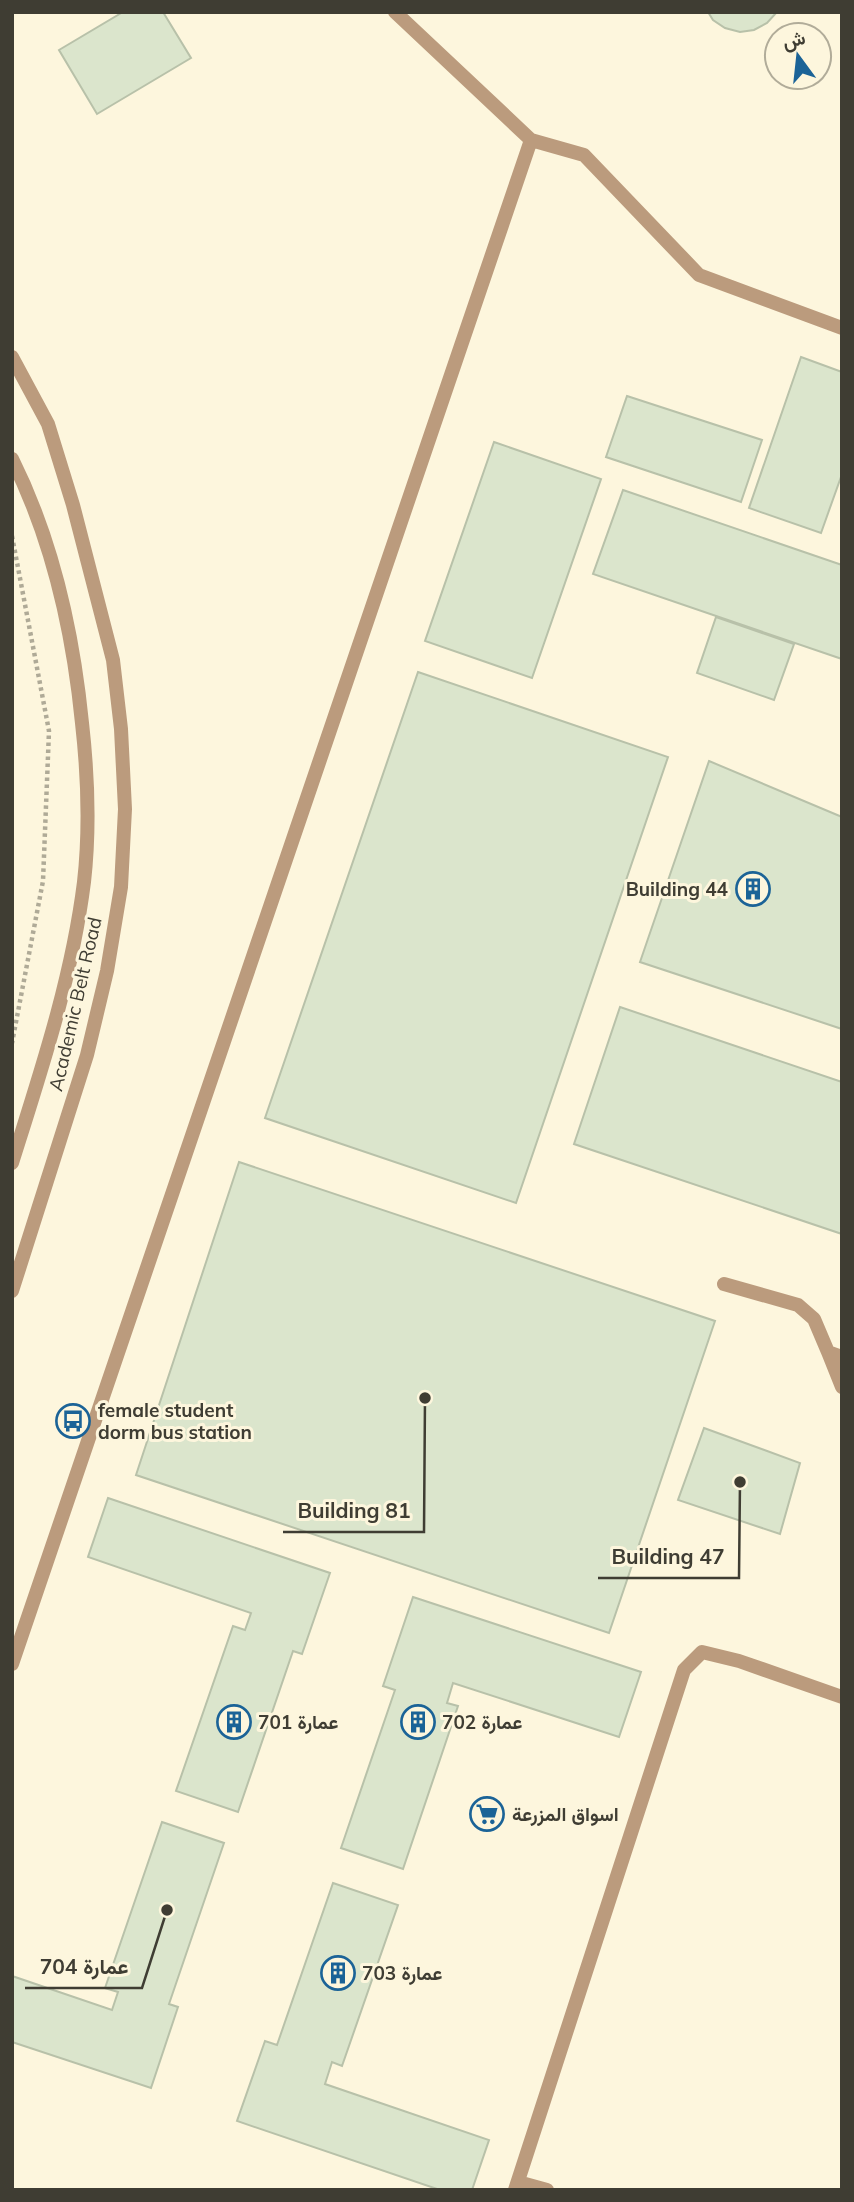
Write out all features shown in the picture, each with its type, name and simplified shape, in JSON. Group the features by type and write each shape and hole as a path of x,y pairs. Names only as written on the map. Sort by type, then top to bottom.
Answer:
{"street":[{"path":"395,12 531,141 584,155 699,275 842,328"},
{"path":"12,1664 531,141"},
{"name":"Academic Belt Road","path":"12,357 48,424 73,505 110,648 121,729 125,809 121,887 104,983 87,1055 12,1291"},
{"name":"Academic Belt Road","path":"12,459 45,536 65,611 79,693 89,832 84,883 72,953 47,1053 12,1163"},
{"path":"724,1284 798,1305 814,1319 835,1355 842,1387"},
{"path":"547,2190 516,2186 684,1670 702,1652 739,1661 842,1696"}],"path":[{"path":"12,536 49,731 43,881 12,1043"}],"building":[{"path":"123,12 163,12 191,58 97,114 59,50"},
{"path":"708,12 777,12 769,21 763,21 763,25 740,32 725,28 713,20"},
{"path":"801,357 842,372 842,474 821,533 749,508"},
{"path":"627,396 762,440 741,502 606,457"},
{"path":"494,442 601,479 532,678 425,641"},
{"path":"623,490 842,565 842,659 593,574"},
{"path":"716,617 794,644 774,700 697,673"},
{"path":"418,672 668,757 516,1203 265,1118"},
{"name":"Building 44","path":"709,761 842,817 842,1029 640,962"},
{"path":"620,1007 842,1082 842,1234 574,1144"},
{"path":"239,1162 715,1321 609,1633 136,1475"},
{"path":"704,1428 800,1463 780,1534 678,1500"},
{"name":"عمارة 701","path":"108,1498 330,1573 302,1654 293,1651 238,1812 176,1791 233,1626 245,1630 251,1613 88,1557"},
{"name":"عمارة 702","path":"413,1597 641,1672 619,1737 453,1683 447,1703 458,1706 403,1869 341,1848 395,1690 383,1686"},
{"path":"162,1822 224,1843 169,2004 178,2007 151,2088 12,2042 12,1976 112,2010 118,1992 105,1988"},
{"name":"عمارة 703","path":"333,1883 398,1905 342,2066 332,2062 325,2084 489,2140 472,2190 440,2190 237,2121 265,2041 277,2045"}],"place":[{"name":"Building 44","path":"753,889"},
{"name":"Building 81","path":"425,1398"},
{"name":"female student dorm bus station","path":"73,1421"},
{"name":"Building 47","path":"740,1482"},
{"name":"عمارة 701","path":"234,1722"},
{"name":"عمارة 702","path":"418,1722"},
{"name":"اسواق المزرعة","path":"487,1814"},
{"name":"عمارة 704","path":"167,1910"},
{"name":"عمارة 703","path":"338,1973"}]}
